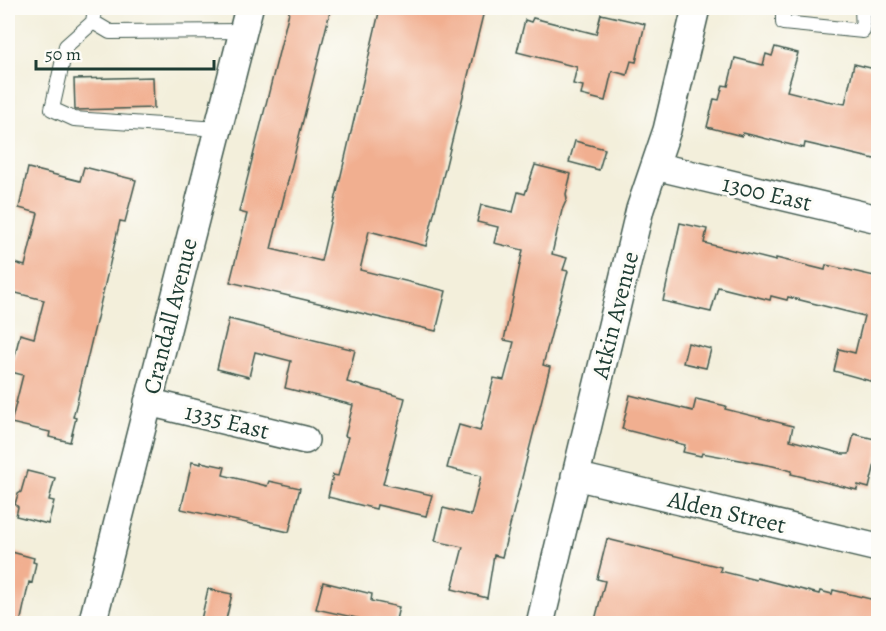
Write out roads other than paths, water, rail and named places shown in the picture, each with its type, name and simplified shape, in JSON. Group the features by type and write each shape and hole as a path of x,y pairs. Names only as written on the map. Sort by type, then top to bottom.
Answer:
{"street":[{"name":"Atkin Avenue","path":"540,624 640,209 667,130 696,8"},
{"name":"Crandall Avenue","path":"92,624 246,19"},
{"name":"1300 East","path":"655,166 879,219"},
{"name":"1335 East","path":"148,402 305,440"},
{"name":"Alden Street","path":"575,476 879,548"}],"lane":[{"path":"95,8 93,22 66,46 52,109 74,119 218,129"},
{"path":"783,8 783,23 863,31 862,8"},
{"path":"871,8 879,8"},
{"path":"93,22 110,32 246,19"}]}
